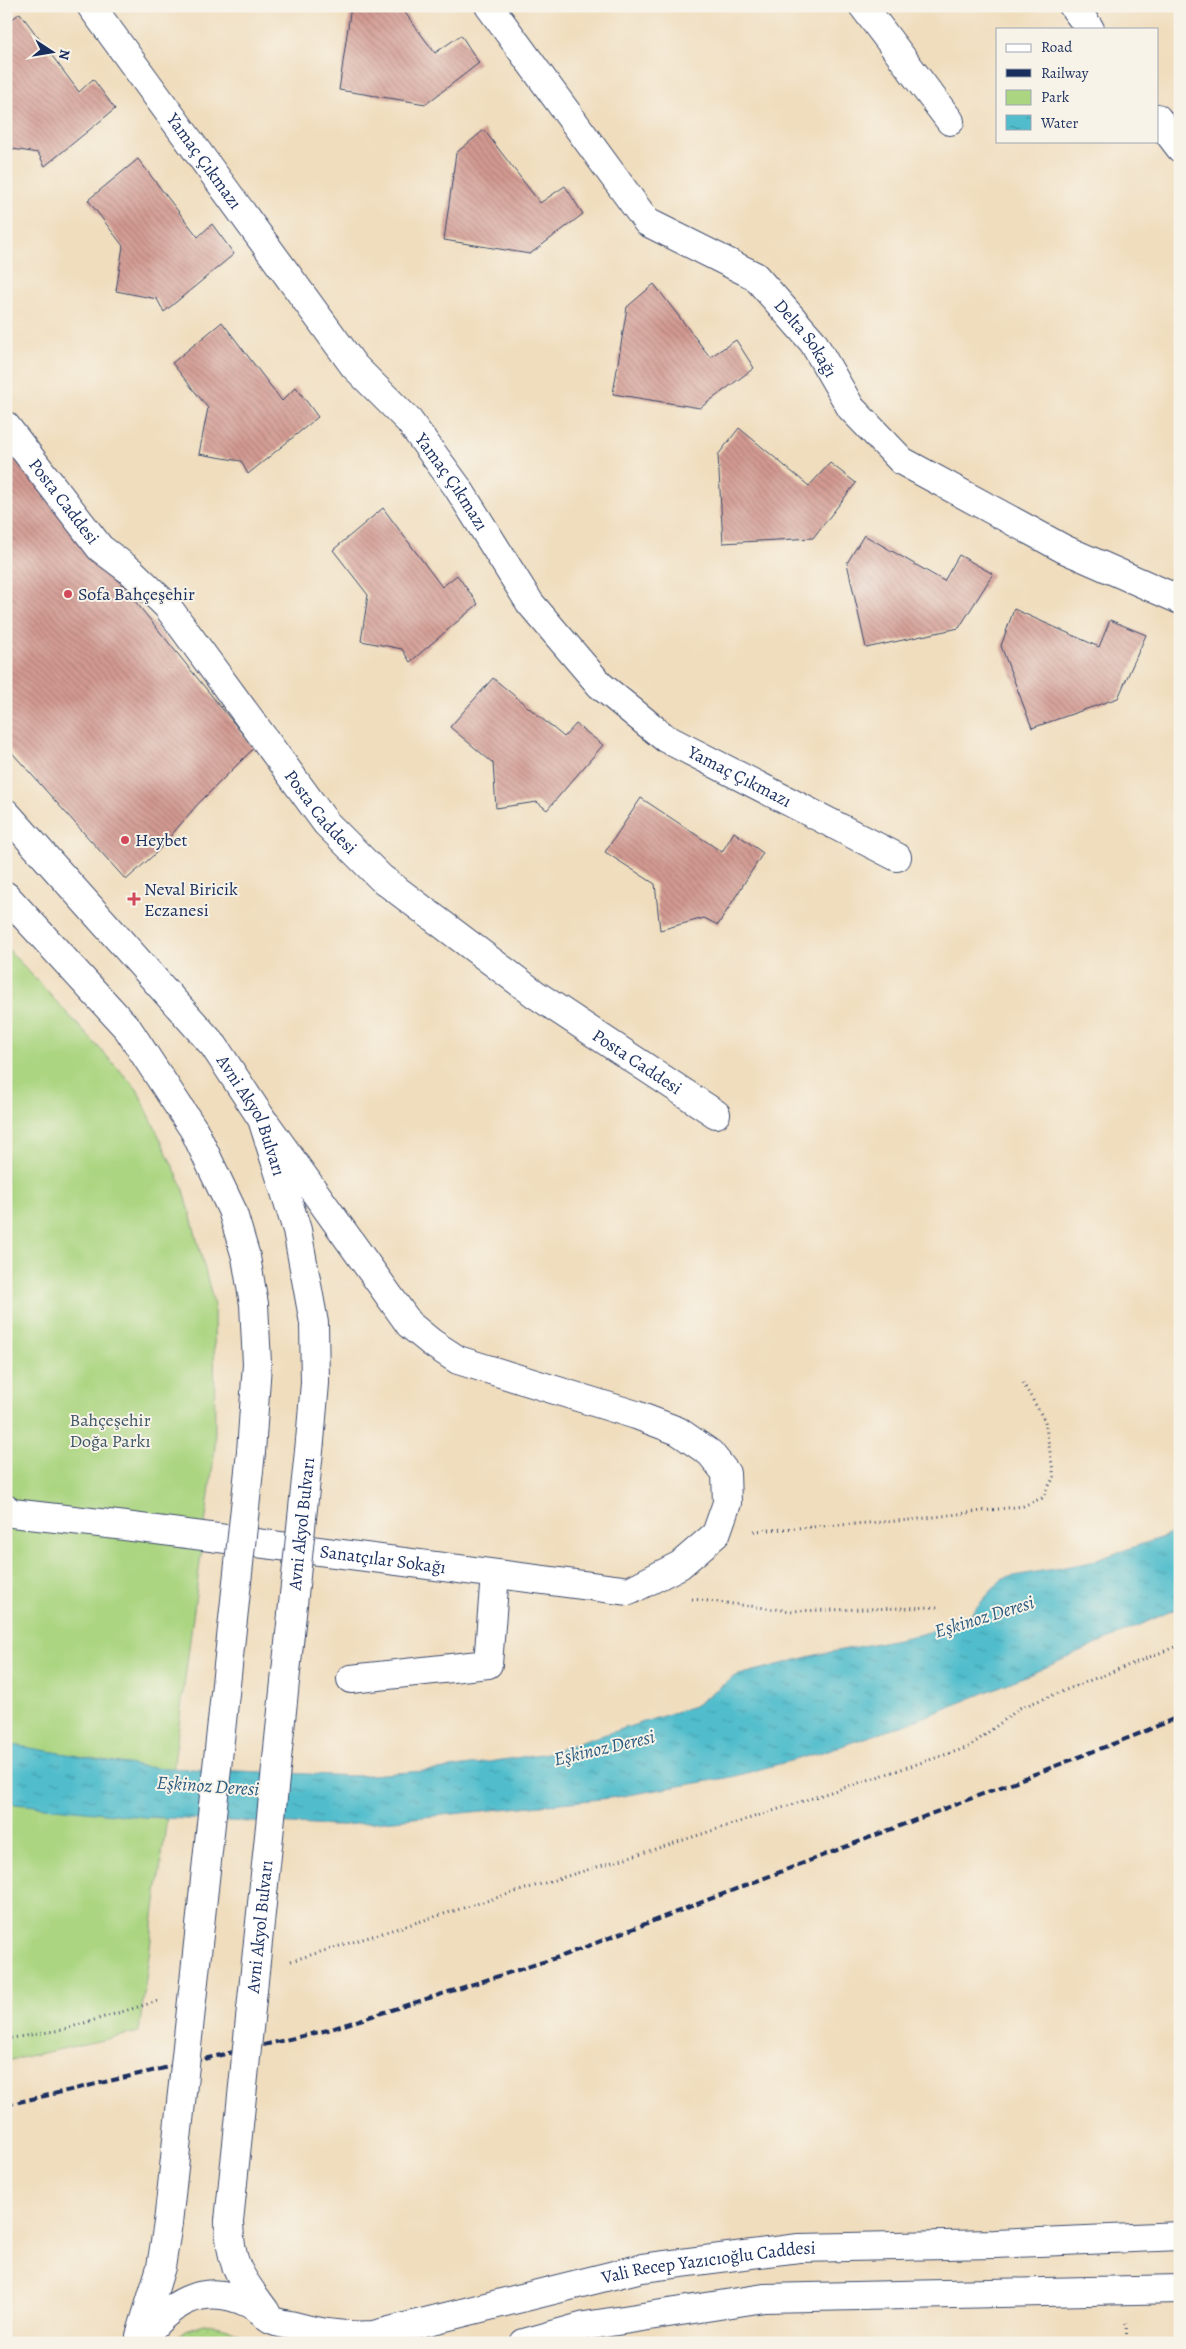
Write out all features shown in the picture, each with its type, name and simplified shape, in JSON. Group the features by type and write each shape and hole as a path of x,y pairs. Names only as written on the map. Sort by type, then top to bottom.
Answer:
{"main road":[{"name":"Yamaç Çıkmazı","path":"91,6 354,366 409,421 458,488 530,603 600,685 665,738 897,857"},
{"name":"Delta Sokağı","path":"489,6 647,222 755,276 813,342 850,408 902,462 1064,549 1180,600"},
{"path":"863,6 950,121"},
{"path":"1073,6 1089,28"},
{"path":"1158,119 1180,148"},
{"name":"Posta Caddesi","path":"6,426 100,548 132,572 167,606 326,823 381,878 535,994 716,1114"},
{"name":"Avni Akyol Bulvarı","path":"6,813 214,1046 262,1119 297,1230 314,1324 315,1383 310,1441 229,2221 230,2240 235,2265 278,2332"},
{"path":"6,896 128,1029 194,1130 232,1210 246,1257 254,1304 257,1364 251,1452 168,2223 160,2267 139,2343"},
{"path":"262,1119 410,1325 432,1343 458,1360 636,1415 678,1431 710,1452 726,1473 727,1503 716,1534"},
{"name":"Sanatçılar Sokağı","path":"8,1516 117,1525 629,1591 680,1565 716,1534"},
{"path":"351,1679 488,1664 495,1574"},
{"name":"Vali Recep Yazıcıoğlu Caddesi","path":"278,2332 354,2336 373,2335 642,2268 799,2248 994,2244 1180,2236"},
{"path":"524,2343 585,2326 764,2298 1180,2288"},
{"path":"139,2343 154,2322 174,2305 199,2296 226,2295 251,2304 278,2332"}],"path":[{"path":"716,1534 910,1520 1023,1506 1042,1498 1054,1477 1045,1421 1023,1383"},
{"path":"686,1598 790,1612 940,1607"},
{"path":"289,1962 665,1846 969,1747 1020,1708 1180,1645"},
{"path":"6,2040 61,2030 165,1999"}],"green space":[{"name":"Bahçeşehir Doğa Parkı","path":"6,947 137,1089 184,1190 214,1304 215,1448 139,2032 6,2061"},
{"path":"203,2324 222,2326 235,2331 249,2343 170,2343 185,2330"}],"water":[{"name":"Eşkinoz Deresi","path":"1180,1531 1180,1607 1033,1673 905,1725 819,1753 732,1777 610,1798 335,1826 144,1817 6,1803 6,1744 145,1767 355,1776 438,1770 547,1753 694,1706 735,1676 816,1655 918,1635 964,1621 1003,1578 1087,1563"}],"building":[{"path":"351,6 400,6 435,53 461,35 479,63 426,104 339,90"},
{"path":"20,13 79,92 93,79 115,109 45,166 38,153 6,148 6,24"},
{"path":"484,130 540,203 565,186 583,214 530,254 444,240 456,153"},
{"path":"138,159 198,237 212,224 234,254 164,312 157,299 116,291 123,246 88,200"},
{"path":"654,284 710,357 736,340 754,368 700,408 613,394 627,307"},
{"path":"222,322 282,401 296,387 318,417 248,474 241,461 199,454 208,408 172,363"},
{"path":"739,428 809,486 830,463 856,483 813,538 723,543 718,455"},
{"name":"Sofa Bahçeşehir","path":"6,442 254,748 197,805 156,853 126,880 6,746"},
{"path":"383,508 442,587 457,575 478,604 410,662 402,649 361,641 368,595 333,550"},
{"path":"864,535 944,581 959,555 993,574 959,628 866,648 847,563"},
{"path":"1014,609 1099,647 1110,620 1146,635 1118,698 1032,728 1001,646"},
{"path":"493,678 564,737 576,724 603,745 547,810 537,802 496,808 493,763 450,727"},
{"path":"641,798 722,852 734,832 763,853 718,925 704,918 660,930 655,884 605,852"}],"railway":[{"path":"6,2105 328,2030 562,1956 1141,1733 1180,1716"}],"place":[{"name":"Sofa Bahçeşehir","path":"68,594"},
{"name":"Heybet","path":"125,840"},
{"name":"Neval Biricik Eczanesi","path":"134,899"}]}
